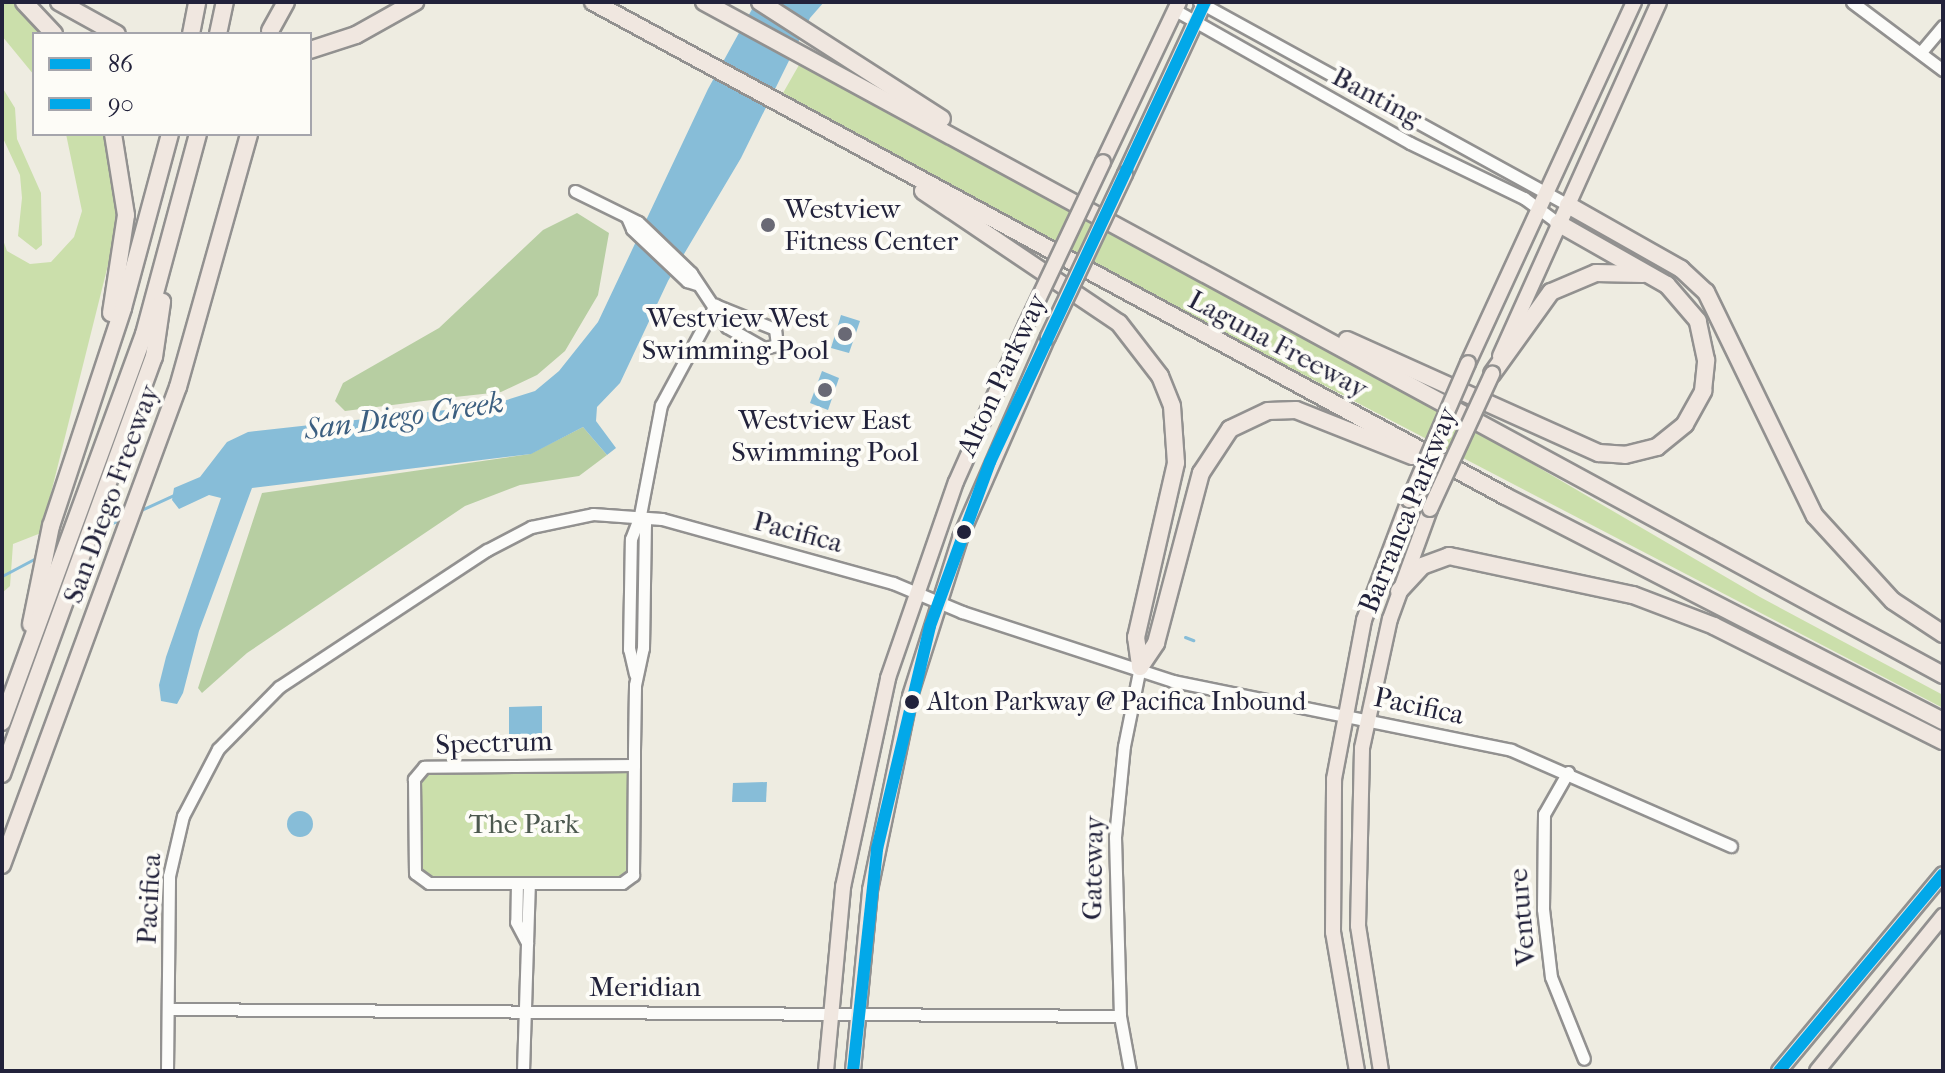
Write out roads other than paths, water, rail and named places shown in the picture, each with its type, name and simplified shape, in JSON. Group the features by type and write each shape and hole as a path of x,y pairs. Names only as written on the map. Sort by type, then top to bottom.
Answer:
{"highway":[{"path":"24,2 52,32"},
{"path":"59,2 113,32"},
{"path":"191,32 197,2"},
{"path":"218,32 225,2"},
{"path":"270,32 276,2"},
{"path":"271,32 286,2"},
{"path":"313,49 365,31 415,2"},
{"name":"Laguna Freeway","path":"593,2 1505,496 1943,721"},
{"name":"Laguna Freeway","path":"704,2 1942,674"},
{"path":"760,2 1008,157 1040,183"},
{"path":"94,397 126,236 124,183 113,136"},
{"path":"25,658 38,577 51,526 149,221 170,136"},
{"name":"San Diego Freeway","path":"2,722 79,515 172,241 198,136"},
{"name":"San Diego Freeway","path":"2,865 201,319 248,136"},
{"path":"898,169 932,199 1119,323 1160,376 1172,406 1176,463 1136,637 1140,667"},
{"path":"1568,205 1681,269 1706,292 1798,490 1856,564 1903,610 1943,634"},
{"path":"1226,284 1560,439 1625,455 1657,447 1677,433 1696,408 1705,381 1698,321 1681,296 1650,274 1558,223"},
{"path":"2,774 154,357 172,241"},
{"path":"1492,374 1551,292 1596,273 1650,274"},
{"path":"1140,667 1156,643 1208,457 1230,429 1252,416 1283,409 1306,412 1505,496"},
{"path":"1399,591 1422,566 1449,556 1633,595 1714,626 1943,741"},
{"path":"1856,564 1943,624"}],"main road":[{"name":"Barranca Parkway","path":"1357,1071 1332,917 1334,779 1343,714 1364,620 1409,500 1468,363 1634,2"},
{"name":"Barranca Parkway","path":"1381,1071 1358,926 1357,814 1366,721 1399,591 1430,509 1659,2"},
{"name":"Alton Parkway","path":"853,1071 857,1012 889,785 939,602 990,462 1203,3"},
{"name":"Alton Parkway","path":"826,1071 830,1012 860,798 915,591 956,482 1026,325 1177,6"},
{"path":"1779,1071 1943,874"},
{"path":"1817,1071 1943,916"}],"street":[{"path":"1852,2 1943,70"},
{"name":"Banting","path":"1203,3 1548,191 1568,205"},
{"name":"Banting","path":"1177,6 1196,22 1410,143 1540,209 1558,223"},
{"path":"1921,52 1943,26"},
{"path":"575,191 632,223 715,305 727,327 764,348 777,345 775,329 715,305"},
{"name":"Spectrum","path":"634,765 424,767 414,779 415,873 429,883 622,883 633,875 636,675 629,649 631,539 640,515 661,405 715,305"},
{"name":"Pacifica","path":"167,1071 169,876 177,836 196,782 241,719 362,631 531,527 593,514 640,515 915,591 939,602 1232,695 1343,714 1511,750 1568,772 1731,846"},
{"name":"Gateway","path":"1130,1071 1120,1016 1115,837 1124,746 1140,667"},
{"name":"Venture","path":"1568,772 1544,814 1542,896 1551,977 1584,1059"},
{"path":"523,883 516,922 527,943 523,1071"},
{"name":"Meridian","path":"169,1009 1120,1016"}],"water":[{"name":"San Diego Creek","path":"756,2 824,2 810,18 741,158 668,281 620,383 597,407 596,421 616,448 607,455 583,427 531,454 252,488 199,631 183,693 177,704 161,701 159,685 166,657 221,498 209,495 179,509 172,500 174,488 200,477 227,442 248,432 491,405 535,391 559,371 598,322 708,89"},
{"name":"Westview West Swimming Pool","path":"841,315 860,321 849,353 831,348"},
{"name":"Westview East Swimming Pool","path":"822,371 839,378 828,410 810,403"},
{"path":"542,706 542,736 509,736 509,707"},
{"path":"767,782 766,802 732,802 733,783"},
{"path":"300,811 309,815 313,824 309,833 300,837 291,833 287,824 291,815"}],"waterway":[{"name":"San Diego Creek","path":"139,511 176,494"},
{"name":"San Diego Creek","path":"99,529 121,519"},
{"name":"San Diego Creek","path":"2,576 37,557"},
{"path":"1185,637 1193,640"}],"place":[{"name":"Westview Fitness Center","path":"768,225"},
{"name":"Westview West Swimming Pool","path":"845,334"},
{"name":"Westview East Swimming Pool","path":"825,390"},
{"name":"Alton Parkway @ Pacifica Inbound","path":"912,702"}],"park label":[{"name":"The Park","path":"524,824"}]}
